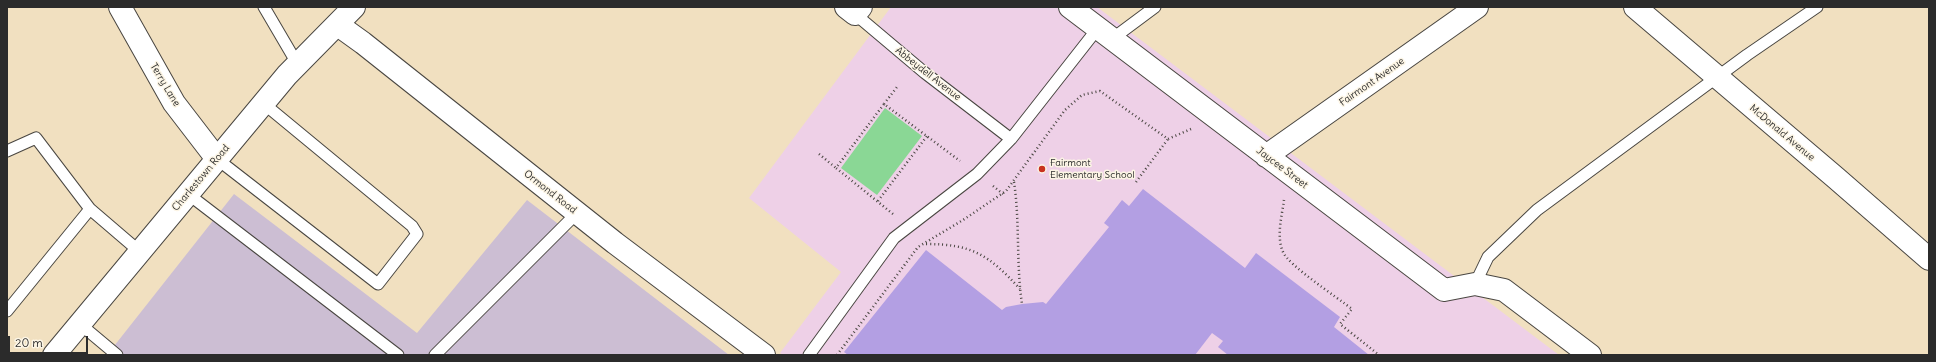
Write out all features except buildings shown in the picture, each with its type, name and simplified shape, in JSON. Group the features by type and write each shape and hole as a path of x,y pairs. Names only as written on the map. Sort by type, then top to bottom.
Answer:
{"street":[{"name":"Terry Lane","path":"120,7 174,103 217,159"},
{"name":"Charlestown Road","path":"54,355 263,103 298,64 338,25 354,7"},
{"name":"Jaycee Street","path":"1070,7 1444,290 1475,284 1504,290 1590,355"},
{"name":"Fairmont Avenue","path":"1266,156 1477,7"},
{"name":"McDonald Avenue","path":"1635,7 1929,259"},
{"name":"Ormond Road","path":"338,25 364,43 576,213 764,355"}],"lane":[{"path":"264,7 298,64"},
{"path":"809,355 894,238 977,174 1011,139 1105,34 1155,7"},
{"path":"1475,284 1488,257 1537,210 1587,172 1640,136 1717,77 1817,7"},
{"name":"Abbeydell Avenue","path":"854,9 920,69 1011,139"},
{"path":"217,159 378,284 417,234 412,226 263,103"},
{"path":"7,151 36,138 90,209 140,251"},
{"path":"188,194 398,355"},
{"path":"7,311 90,209"},
{"path":"435,355 576,213"},
{"path":"80,324 117,355"}],"path":[{"path":"836,168 897,87"},
{"path":"838,355 918,247 1003,194 1014,182 1065,110 1082,95 1100,90 1168,139"},
{"path":"884,104 1003,194"},
{"path":"1136,182 1168,139 1194,128"},
{"path":"878,201 927,136"},
{"path":"819,154 909,226 926,243 950,244 971,249 991,260 1020,289"},
{"path":"1014,182 1016,196 1018,266 1022,304"},
{"path":"1284,193 1280,234 1283,254 1296,267 1352,308 1340,324 1379,355"}],"shaded area":[{"name":"Fairmont Elementary School","path":"891,7 1097,7 1559,355 783,355 780,353 841,272 749,198"},
{"path":"234,194 417,333 527,200 729,355 107,355"}],"green space":[{"path":"885,108 922,136 877,195 841,168"}],"place":[{"name":"Fairmont Elementary School","path":"1042,169"}]}
